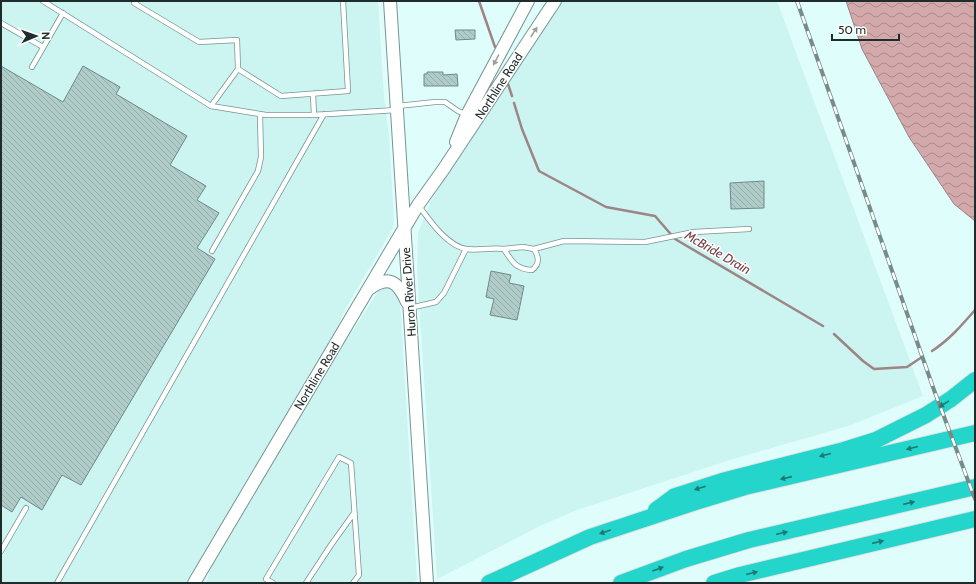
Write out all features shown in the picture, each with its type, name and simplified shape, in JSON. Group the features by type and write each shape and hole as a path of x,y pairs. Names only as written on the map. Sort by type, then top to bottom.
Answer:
{"highway":[{"path":"642,520 675,496 722,481 844,450 876,440 926,415 951,399 975,380"},
{"path":"489,583 590,537 745,487 975,432"},
{"path":"621,583 686,559 743,542 975,487"},
{"path":"714,583 975,519"}],"street":[{"name":"Huron River Drive","path":"390,1 427,583"},
{"name":"Northline Road","path":"443,170 467,115 528,1"},
{"name":"Northline Road","path":"194,583 418,205 443,170 554,1"},
{"path":"368,290 379,282 393,283 400,288 410,308"}],"lane":[{"path":"43,1 211,106 260,114 314,115 397,108 435,102 445,102 467,115"},
{"path":"136,1 134,3 199,42 237,40 238,69 211,106"},
{"path":"238,69 281,96 348,91 343,1"},
{"path":"32,67 63,13"},
{"path":"1,23 43,47"},
{"path":"313,94 314,115"},
{"path":"212,252 258,171 261,157 260,114"},
{"path":"57,583 324,114"},
{"path":"418,205 432,223 451,242 466,249 504,249 523,247 534,249 564,241 645,242 694,232 749,230"},
{"path":"410,308 436,302 444,293 466,249"},
{"path":"504,249 516,265 523,270 532,270 537,267 537,254 534,249"},
{"path":"273,583 266,579 339,457 351,464 359,575 353,583"},
{"path":"1,551 26,508"},
{"path":"306,583 354,513"}],"shaded area":[{"path":"1,1 378,1 384,97 389,136 394,221 392,230 348,304 330,342 244,489 185,583 1,583"},
{"path":"553,1 777,1 923,396 851,425 733,459 577,510 540,526 437,579 417,269 418,233 431,201"},
{"path":"385,286 391,288 399,296 400,303 417,580 412,583 206,583 213,562 342,345 379,290"}],"water":[{"path":"846,1 975,1 975,221 954,204 909,137 862,49"}],"building":[{"path":"455,30 475,30 475,39 456,40"},
{"path":"1,66 63,102 83,66 120,87 116,94 187,136 170,165 206,186 197,200 219,213 197,248 215,259 81,485 62,475 42,510 21,497 12,512 1,505"},
{"path":"427,72 443,72 443,75 457,74 458,86 424,86 424,74 427,74"},
{"path":"764,181 764,208 731,209 730,183"},
{"path":"491,271 511,275 509,283 524,286 517,320 490,315 494,299 486,297"}],"waterway":[{"name":"McBride Drain","path":"479,1 495,47"},
{"name":"McBride Drain","path":"507,81 512,96"},
{"name":"McBride Drain","path":"514,103 522,129 539,171 606,207 655,216 675,239 823,326"},
{"name":"McBride Drain","path":"932,351 950,337 975,310"},
{"name":"McBride Drain","path":"834,334 863,361 874,369 907,367 922,357"}],"railway":[{"path":"797,1 934,390 975,499"}]}
